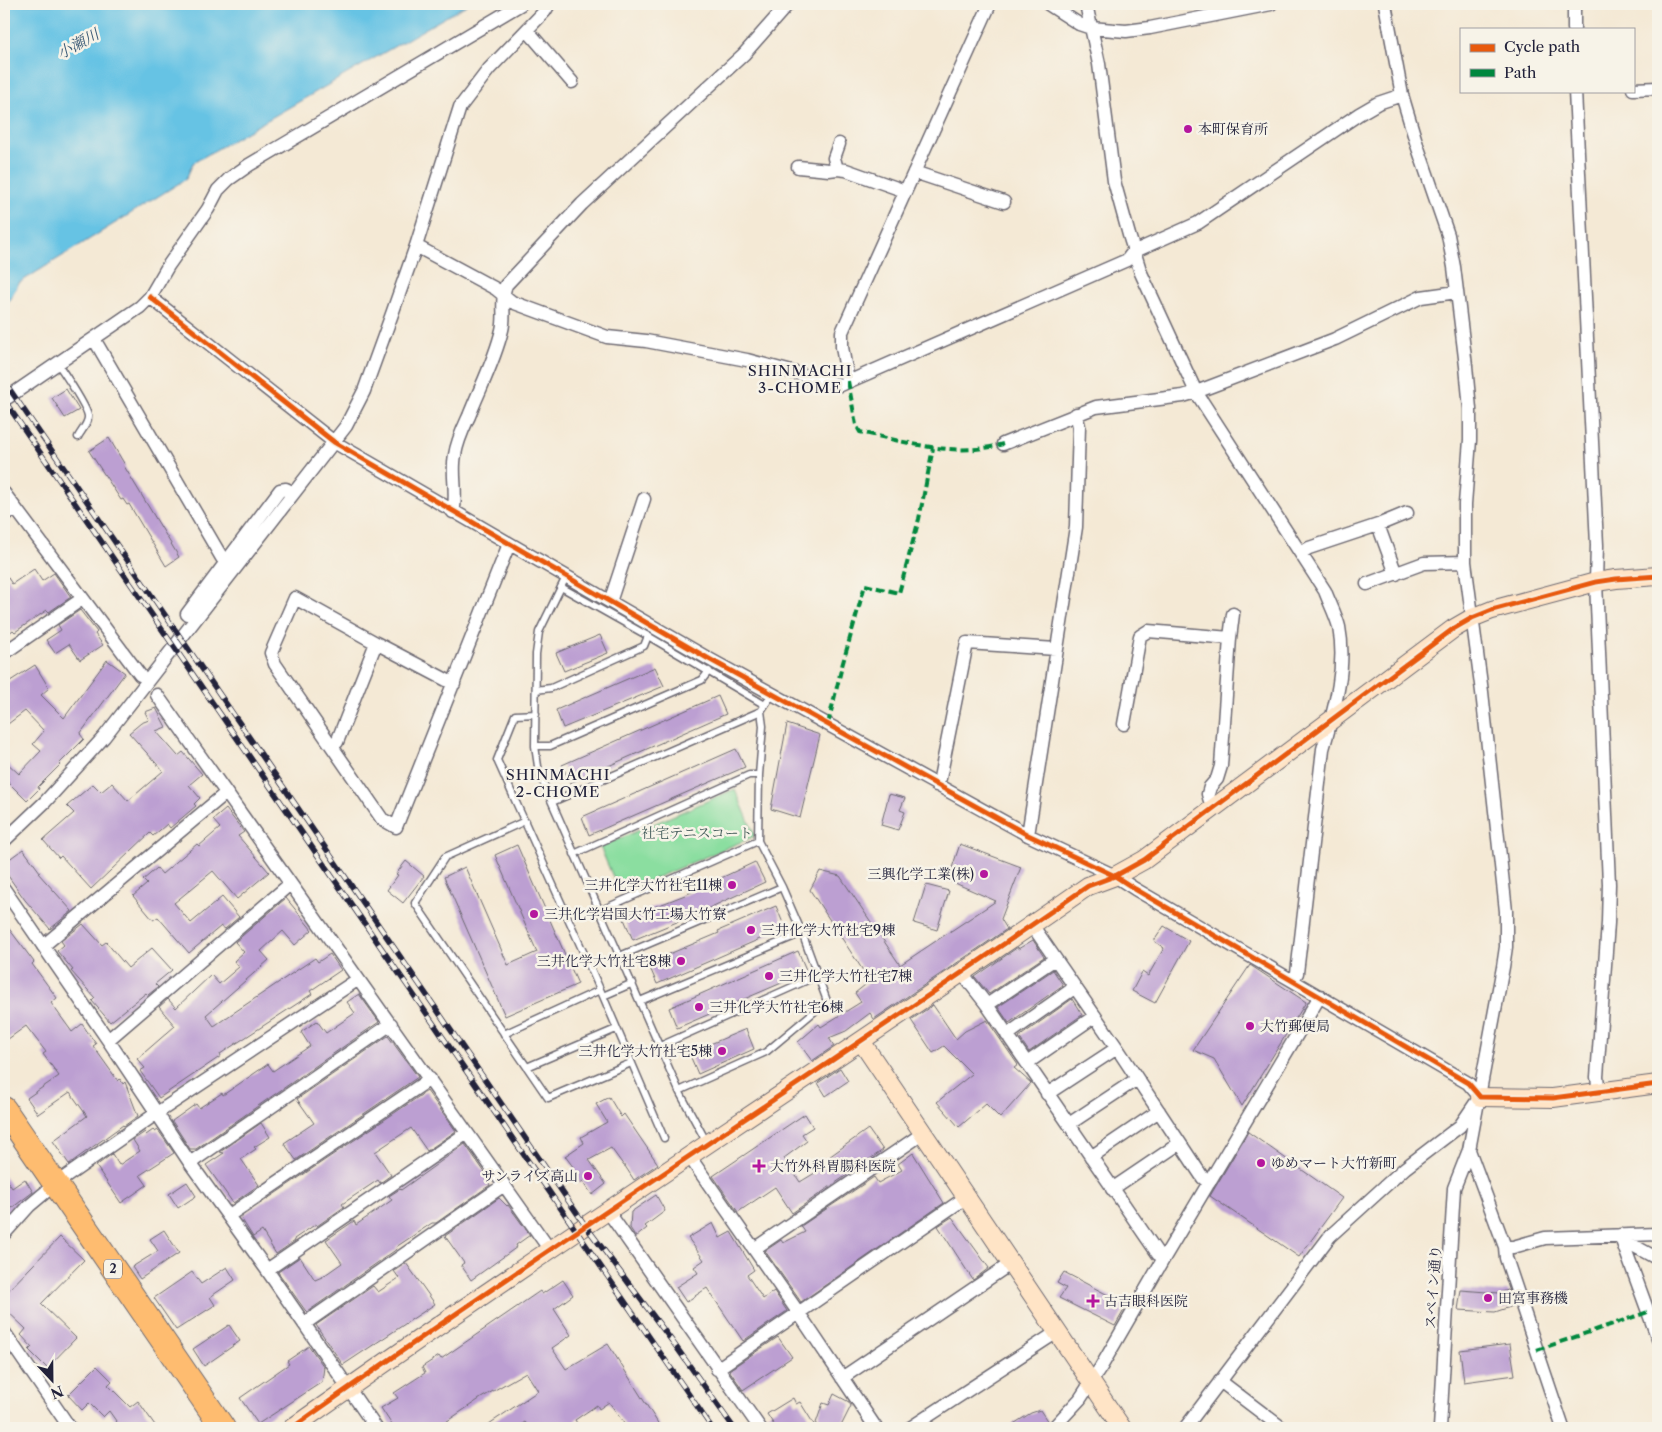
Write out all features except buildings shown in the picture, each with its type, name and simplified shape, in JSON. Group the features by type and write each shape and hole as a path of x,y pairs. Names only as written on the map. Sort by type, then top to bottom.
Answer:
{"highway":[{"name":"2","path":"4,1109 223,1428"}],"street":[{"path":"4,400 140,307 150,297 168,266 208,209 218,190 229,179 521,4"},
{"path":"4,842 45,802 104,738 346,426 364,391 416,246 460,107 489,69 545,11 549,4"},
{"path":"453,512 456,503 454,457 458,441 496,350 503,328 504,306 502,294 506,285 582,204 744,54 788,4"},
{"path":"848,381 842,347 842,332 990,4"},
{"path":"1048,4 1079,24 1091,28 1126,31 1271,4"},
{"path":"1086,4 1099,64 1114,181 1133,252 1165,328 1196,392 1325,591 1339,626 1342,664 1332,719 1323,749 1297,973 1293,980"},
{"name":"スペイン通り","path":"1385,4 1402,95 1448,235 1466,366 1470,409 1470,440 1465,504 1465,562 1506,911 1504,960 1480,1097 1469,1150 1454,1188 1440,1428"},
{"path":"1574,4 1574,28"},
{"path":"527,30 572,82"},
{"path":"1634,89 1658,88"},
{"path":"1575,92 1597,545 1596,582 1609,884 1597,1077 1599,1092"},
{"path":"416,246 496,289 512,302 606,337 646,340 746,360 841,385 1127,260 1133,252 1198,223 1359,114 1378,103 1402,95"},
{"path":"837,169 834,158 839,144"},
{"path":"798,167 846,170 906,191"},
{"path":"914,172 1004,202"},
{"path":"1002,444 1096,407 1183,396 1196,392 1335,338 1421,297 1456,292"},
{"path":"150,297 334,442 510,544 564,582 610,602 1028,835 1115,876 1468,1083 1480,1097 1553,1098 1658,1084"},
{"path":"94,339 222,558 226,561"},
{"path":"1028,835 1076,527 1079,426 1076,414"},
{"path":"187,614 280,490 286,489 294,493"},
{"path":"4,493 140,675"},
{"path":"610,602 644,499"},
{"path":"4,516 15,508"},
{"path":"1301,553 1309,548 1378,525 1407,513"},
{"path":"1378,525 1396,574"},
{"path":"454,684 295,598 271,653 275,664 382,819 396,827 454,684 510,544"},
{"path":"1367,584 1424,563 1465,562"},
{"path":"292,1428 607,1210 962,973 1088,886 1115,876 1144,860 1454,629 1472,618 1492,610 1596,582 1616,578 1658,576"},
{"path":"4,653 82,599"},
{"path":"1212,808 1208,794 1210,787 1217,779 1221,766 1233,614"},
{"path":"1124,724 1140,636 1148,631 1230,638"},
{"path":"332,745 337,742 376,643"},
{"path":"936,784 940,778 967,643 1056,649"},
{"path":"157,695 550,1250"},
{"path":"43,946 226,793"},
{"path":"108,1040 290,884"},
{"path":"4,889 190,1163 376,1428"},
{"path":"1032,925 1117,1048 1203,1178 1209,1183"},
{"path":"986,1005 1055,959"},
{"path":"962,973 1027,1063 1158,1254 1164,1258"},
{"path":"4,1234 29,1206 54,1184 156,1113 357,980"},
{"path":"1007,1035 1074,988"},
{"path":"1053,1428 1080,1399 1091,1383 1320,996"},
{"path":"1027,1063 1094,1016"},
{"path":"190,1163 391,1024"},
{"path":"860,1041 1122,1428"},
{"path":"1047,1094 1117,1048"},
{"path":"228,1216 430,1079"},
{"path":"1069,1124 1137,1079"},
{"path":"1185,1428 1330,1236 1405,1168 1460,1126 1480,1097"},
{"path":"1091,1157 1159,1111"},
{"path":"266,1270 467,1133"},
{"path":"754,1249 922,1134"},
{"path":"1112,1189 1180,1143"},
{"path":"1469,1150 1505,1247 1506,1258 1563,1428"},
{"path":"689,1156 876,1428"},
{"path":"304,1324 504,1185"},
{"path":"718,1369 965,1198"},
{"path":"607,1210 760,1428"},
{"path":"1620,1234 1627,1242 1658,1259"},
{"path":"1620,1234 1658,1339"},
{"path":"1505,1247 1513,1247 1545,1238 1658,1234"},
{"path":"842,1378 1010,1264"},
{"path":"4,1332 70,1428"},
{"path":"910,1428 1057,1332"},
{"path":"1220,1381 1282,1428"}],"lane":[{"path":"58,364 88,415 87,422 78,437"},
{"path":"707,1143 679,1091 539,773 536,746 536,654 539,632 564,582 648,636 708,670 763,708"},
{"path":"536,690 551,688 644,646 648,636"},
{"path":"536,746 550,746 702,680 708,670"},
{"path":"552,802 763,708 773,693"},
{"path":"679,1091 766,1052 827,1001 782,887 758,841 763,708"},
{"path":"536,714 515,715 497,760 602,993 630,1063 664,1138"},
{"path":"574,854 749,775 760,775"},
{"path":"525,821 445,857 415,903 548,1098 630,1063"},
{"path":"599,911 758,841"},
{"path":"620,956 782,887"},
{"path":"640,1001 802,934"},
{"path":"660,1046 818,975"},
{"path":"504,1034 602,993 633,984"},
{"path":"527,1067 616,1029"}],"green space":[{"name":"社宅テニスコート","path":"735,789 755,836 620,893 600,847"}],"water":[{"name":"小瀬川","path":"4,4 468,4 193,163 186,179 19,283 4,309"}],"railway":[{"path":"4,381 585,1225 734,1428"},
{"path":"4,400 712,1428"}],"marked path":[{"path":"848,381 856,425 860,432 913,444 949,449 985,448 1003,444"},
{"path":"828,724 865,585 899,593 919,519 933,448"},
{"path":"1537,1350 1648,1312"}],"cycle path":[{"path":"150,297 334,442 709,659 1028,835 1115,876 1468,1083 1480,1097 1553,1098 1658,1084"},
{"path":"292,1428 490,1291 890,1022 1088,886 1115,876 1144,860 1453,629 1472,618 1492,610 1596,582 1658,576"}],"place":[{"name":"本町保育所","path":"1188,129"},
{"name":"三興化学工業(株)","path":"984,874"},
{"name":"三井化学大竹社宅11棟","path":"732,885"},
{"name":"三井化学岩国大竹工場大竹寮","path":"534,914"},
{"name":"三井化学大竹社宅9棟","path":"751,930"},
{"name":"三井化学大竹社宅8棟","path":"681,961"},
{"name":"三井化学大竹社宅7棟","path":"769,976"},
{"name":"三井化学大竹社宅6棟","path":"699,1007"},
{"name":"大竹郵便局","path":"1250,1026"},
{"name":"三井化学大竹社宅5棟","path":"722,1051"},
{"name":"ゆめマート大竹新町","path":"1261,1163"},
{"name":"大竹外科胃腸科医院","path":"759,1166"},
{"name":"サンライズ高山","path":"588,1176"},
{"name":"田宮事務機","path":"1488,1298"},
{"name":"古吉眼科医院","path":"1093,1301"}],"district":[{"name":"SHINMACHI 3-CHOME","path":"800,380"},
{"name":"SHINMACHI 2-CHOME","path":"558,784"}]}
